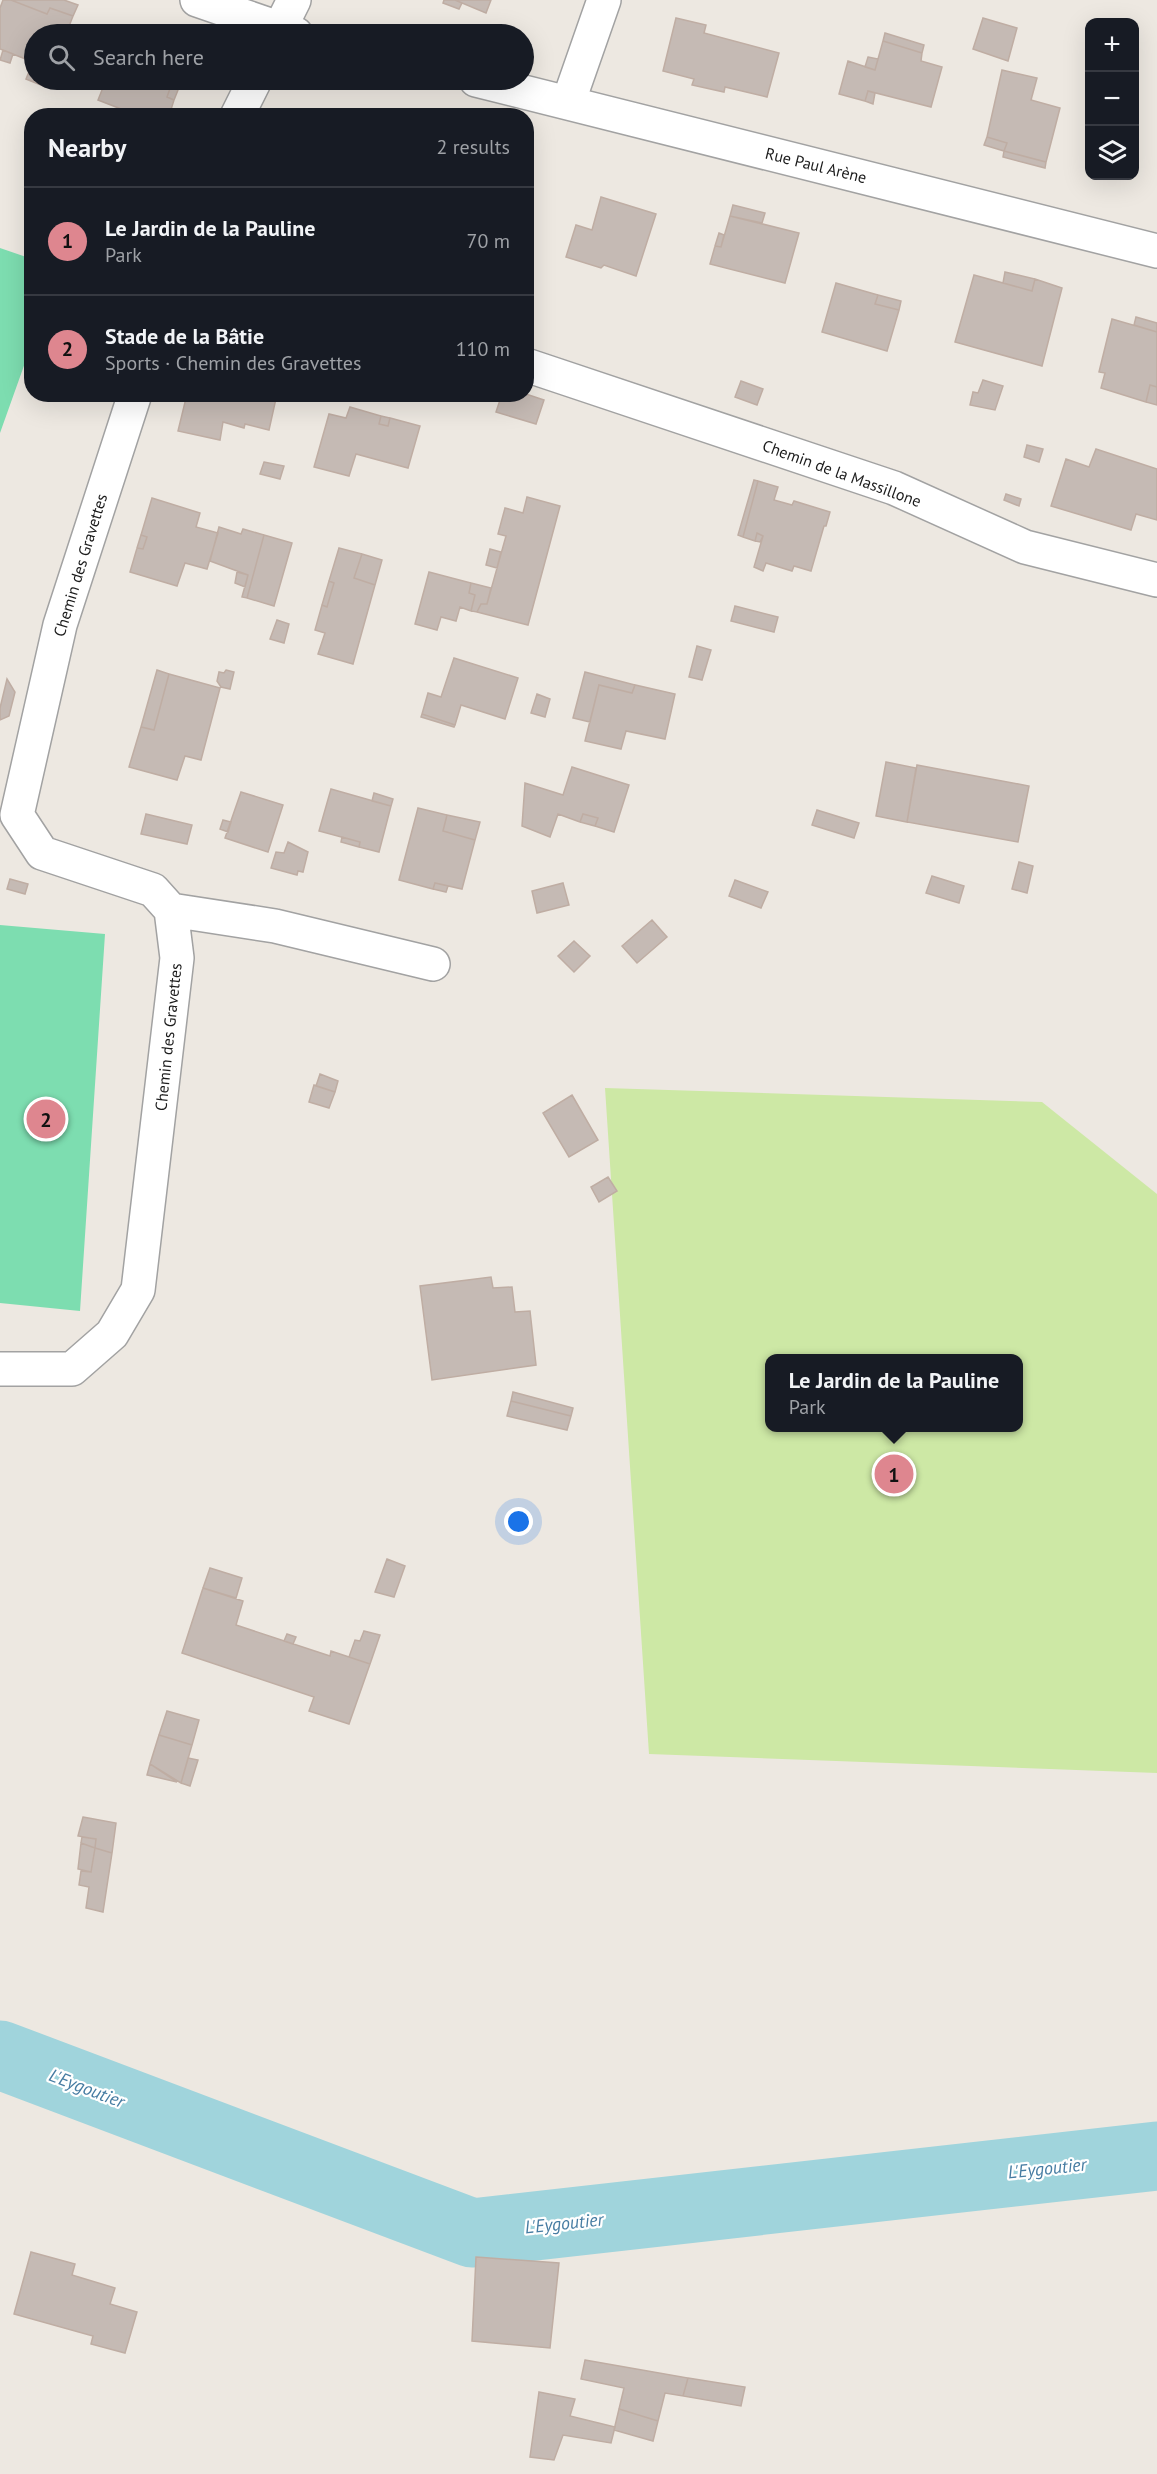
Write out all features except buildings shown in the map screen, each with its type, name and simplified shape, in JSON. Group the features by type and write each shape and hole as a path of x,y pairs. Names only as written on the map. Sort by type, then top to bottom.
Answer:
{"street":[{"path":"197,0 260,24"},
{"path":"287,24 294,0"},
{"path":"568,103 604,0"},
{"path":"241,108 250,90"},
{"name":"Rue Paul Arène","path":"516,90 1157,251"},
{"name":"Chemin de la Massillone","path":"534,368 894,488 1025,547 1157,580"},
{"name":"Chemin des Gravettes","path":"0,1369 72,1369 112,1334 138,1290 177,958 171,910 153,890 42,854 16,815 60,625 132,402"},
{"path":"171,910 275,926 433,964"}],"green space":[{"path":"0,248 24,256 24,366 0,433"},
{"path":"0,925 105,934 80,1311 0,1303"},
{"path":"605,1088 1042,1102 1157,1194 1157,1773 649,1754"}],"waterway":[{"name":"L'Eygoutier","path":"0,2055 472,2233 1157,2156"}],"place":[{"name":"Stade de la Bâtie","path":"46,1119"},
{"name":"Le Jardin de la Pauline","path":"894,1474"}]}
